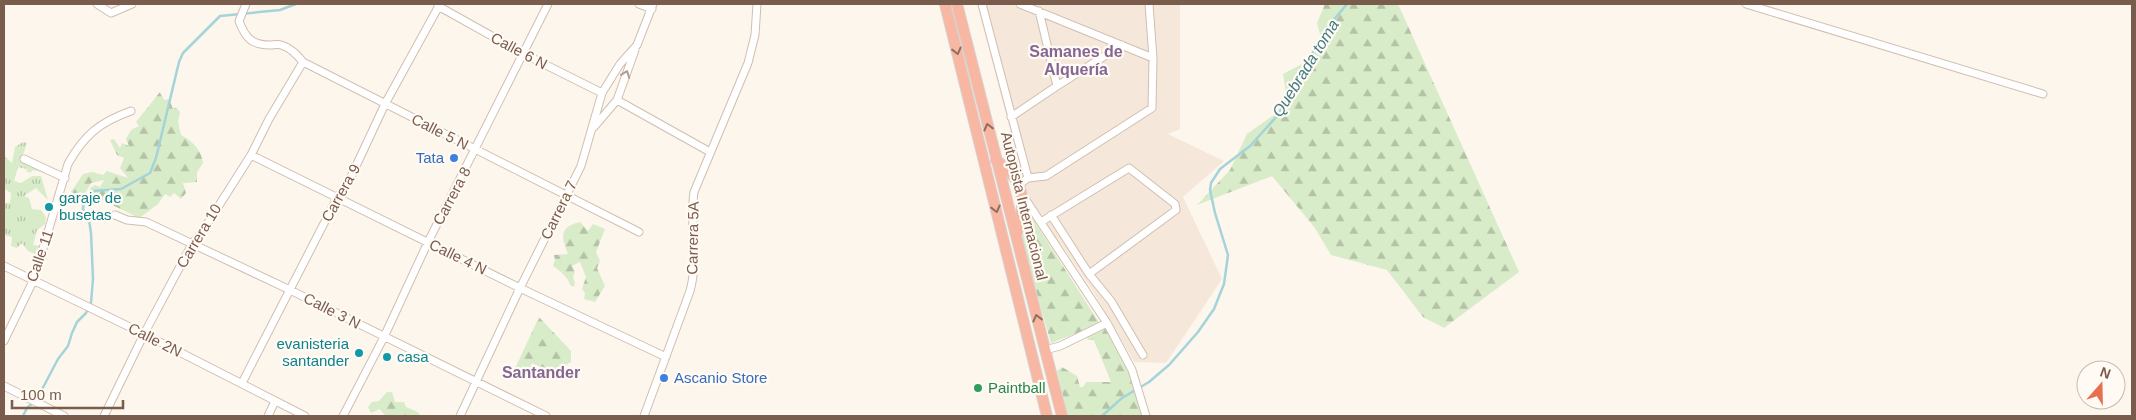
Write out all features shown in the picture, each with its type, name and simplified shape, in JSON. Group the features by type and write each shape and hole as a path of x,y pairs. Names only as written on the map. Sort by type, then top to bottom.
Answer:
{"highway":[{"name":"Autopista Internacional","path":"945,4 1047,416"},
{"name":"Autopista Internacional","path":"958,7 1062,416"},
{"path":"996,160 1023,185 1022,211 1016,236"}],"street":[{"path":"97,4 110,14 132,4"},
{"name":"Calle 5 N","path":"246,4 239,21 244,34 257,44 280,45 293,51 304,62 639,232"},
{"name":"Carrera 8","path":"343,416 384,337 428,242 548,4"},
{"path":"639,4 652,7"},
{"name":"Carrera 5A","path":"644,416 692,284 694,262 692,207 694,192 751,54 755,35 757,4"},
{"path":"982,4 1011,118 1023,185 1041,222 1107,323 1132,370 1146,416"},
{"path":"1020,4 1153,58"},
{"path":"1023,185 1046,176 1150,111 1154,104 1149,4"},
{"path":"1746,4 2043,94"},
{"name":"Calle 6 N","path":"439,5 524,54 602,93"},
{"name":"Carrera 9","path":"242,384 337,198 349,181 385,104 439,5"},
{"name":"Carrera 7","path":"460,416 520,288 581,166 602,93 620,64 637,45 652,7"},
{"path":"1039,11 1057,86"},
{"path":"592,130 617,100 637,45"},
{"path":"1011,118 1122,45"},
{"name":"Carrera 10","path":"104,416 144,334 192,244 251,155 269,119 304,62"},
{"path":"617,100 710,152"},
{"name":"Calle 11","path":"4,341 34,279 68,164 75,152 93,131 109,119 132,111"},
{"name":"Calle 4 N","path":"251,155 520,288 666,356"},
{"path":"24,159 65,178"},
{"path":"1041,222 1129,168 1175,204 1176,210 1089,274"},
{"name":"Calle 3 N","path":"115,215 127,220 146,222 290,290 546,416"},
{"path":"1050,215 1110,302 1143,355"},
{"name":"Calle 2N","path":"4,266 34,279 305,416"},
{"path":"1045,350 1060,346 1107,323"},
{"path":"4,386 64,416"},
{"path":"268,416 275,401"}],"shaded area":[{"path":"977,4 1180,4 1180,129 1168,134 1224,161 1183,197 1222,279 1166,363 1134,362 1093,291 1061,244 1034,220"}],"green space":[{"path":"1325,4 1398,4 1519,272 1444,328 1423,317 1387,270 1331,255 1315,228 1272,176 1197,205 1230,170 1247,134 1288,105 1283,74 1302,64 1323,45 1317,23"},
{"path":"160,92 164,100 169,99 173,109 176,107 180,112 178,122 181,135 193,143 200,154 203,163 197,172 197,182 183,183 186,193 181,199 174,193 170,197 165,194 158,204 138,219 98,198 91,198 90,188 95,185 100,187 104,180 91,183 83,197 71,192 83,174 92,172 103,175 107,171 128,178 120,168 124,158 117,155 110,140 114,139 120,148 122,143 129,146 126,139 131,130 139,126 136,122"},
{"path":"23,142 27,143 23,155 44,168 42,172 32,170 31,173 26,171 27,169 18,167 14,181 21,183 32,176 41,176 48,200 36,188 24,196 29,198 32,209 41,210 46,217 45,224 37,230 33,245 39,246 41,250 35,254 28,251 22,243 17,248 11,246 12,237 4,235 4,203 10,203 11,193 4,189 4,156 12,163 15,147"},
{"path":"1027,210 1100,324 1051,343 1020,235 1031,231 1029,222 1021,223"},
{"path":"580,222 588,231 593,224 605,229 596,252 600,261 597,268 605,286 595,302 584,299 585,293 582,289 586,277 580,262 572,266 575,272 573,277 574,287 553,266 554,255 568,254 563,238 565,230 573,224"},
{"path":"539,317 571,351 571,362 553,373 532,363 528,372 514,371"},
{"path":"1107,325 1129,368 1144,413 1139,416 1068,416 1057,371 1062,367 1077,376 1080,387 1083,387 1086,382 1111,382 1094,340 1088,340 1086,335"},
{"path":"387,392 392,392 395,402 404,402 406,407 418,412 421,416 385,416 380,409 371,413 368,407 372,402 379,401"}],"waterway":[{"path":"23,416 27,408 37,399 58,359 68,346 77,322 86,313 91,303 93,279 91,233 89,220 83,209 84,200 92,191 121,189 150,173 156,158 179,62 183,53 220,16 280,10 296,4"},
{"name":"Quebrada toma","path":"1102,416 1122,398 1149,382 1169,365 1198,332 1214,309 1224,284 1228,255 1215,213 1210,190 1211,183 1220,169 1250,146 1277,116 1326,29 1347,4"}],"place":[{"name":"Tata","path":"454,158"},
{"name":"garaje de busetas","path":"49,207"},
{"name":"evanisteria santander","path":"359,353"},
{"name":"casa","path":"387,357"},
{"name":"Ascanio Store","path":"664,378"},
{"name":"Paintball","path":"978,388"}],"district":[{"name":"Samanes de Alquería","path":"1076,60"},
{"name":"Santander","path":"541,372"}]}
